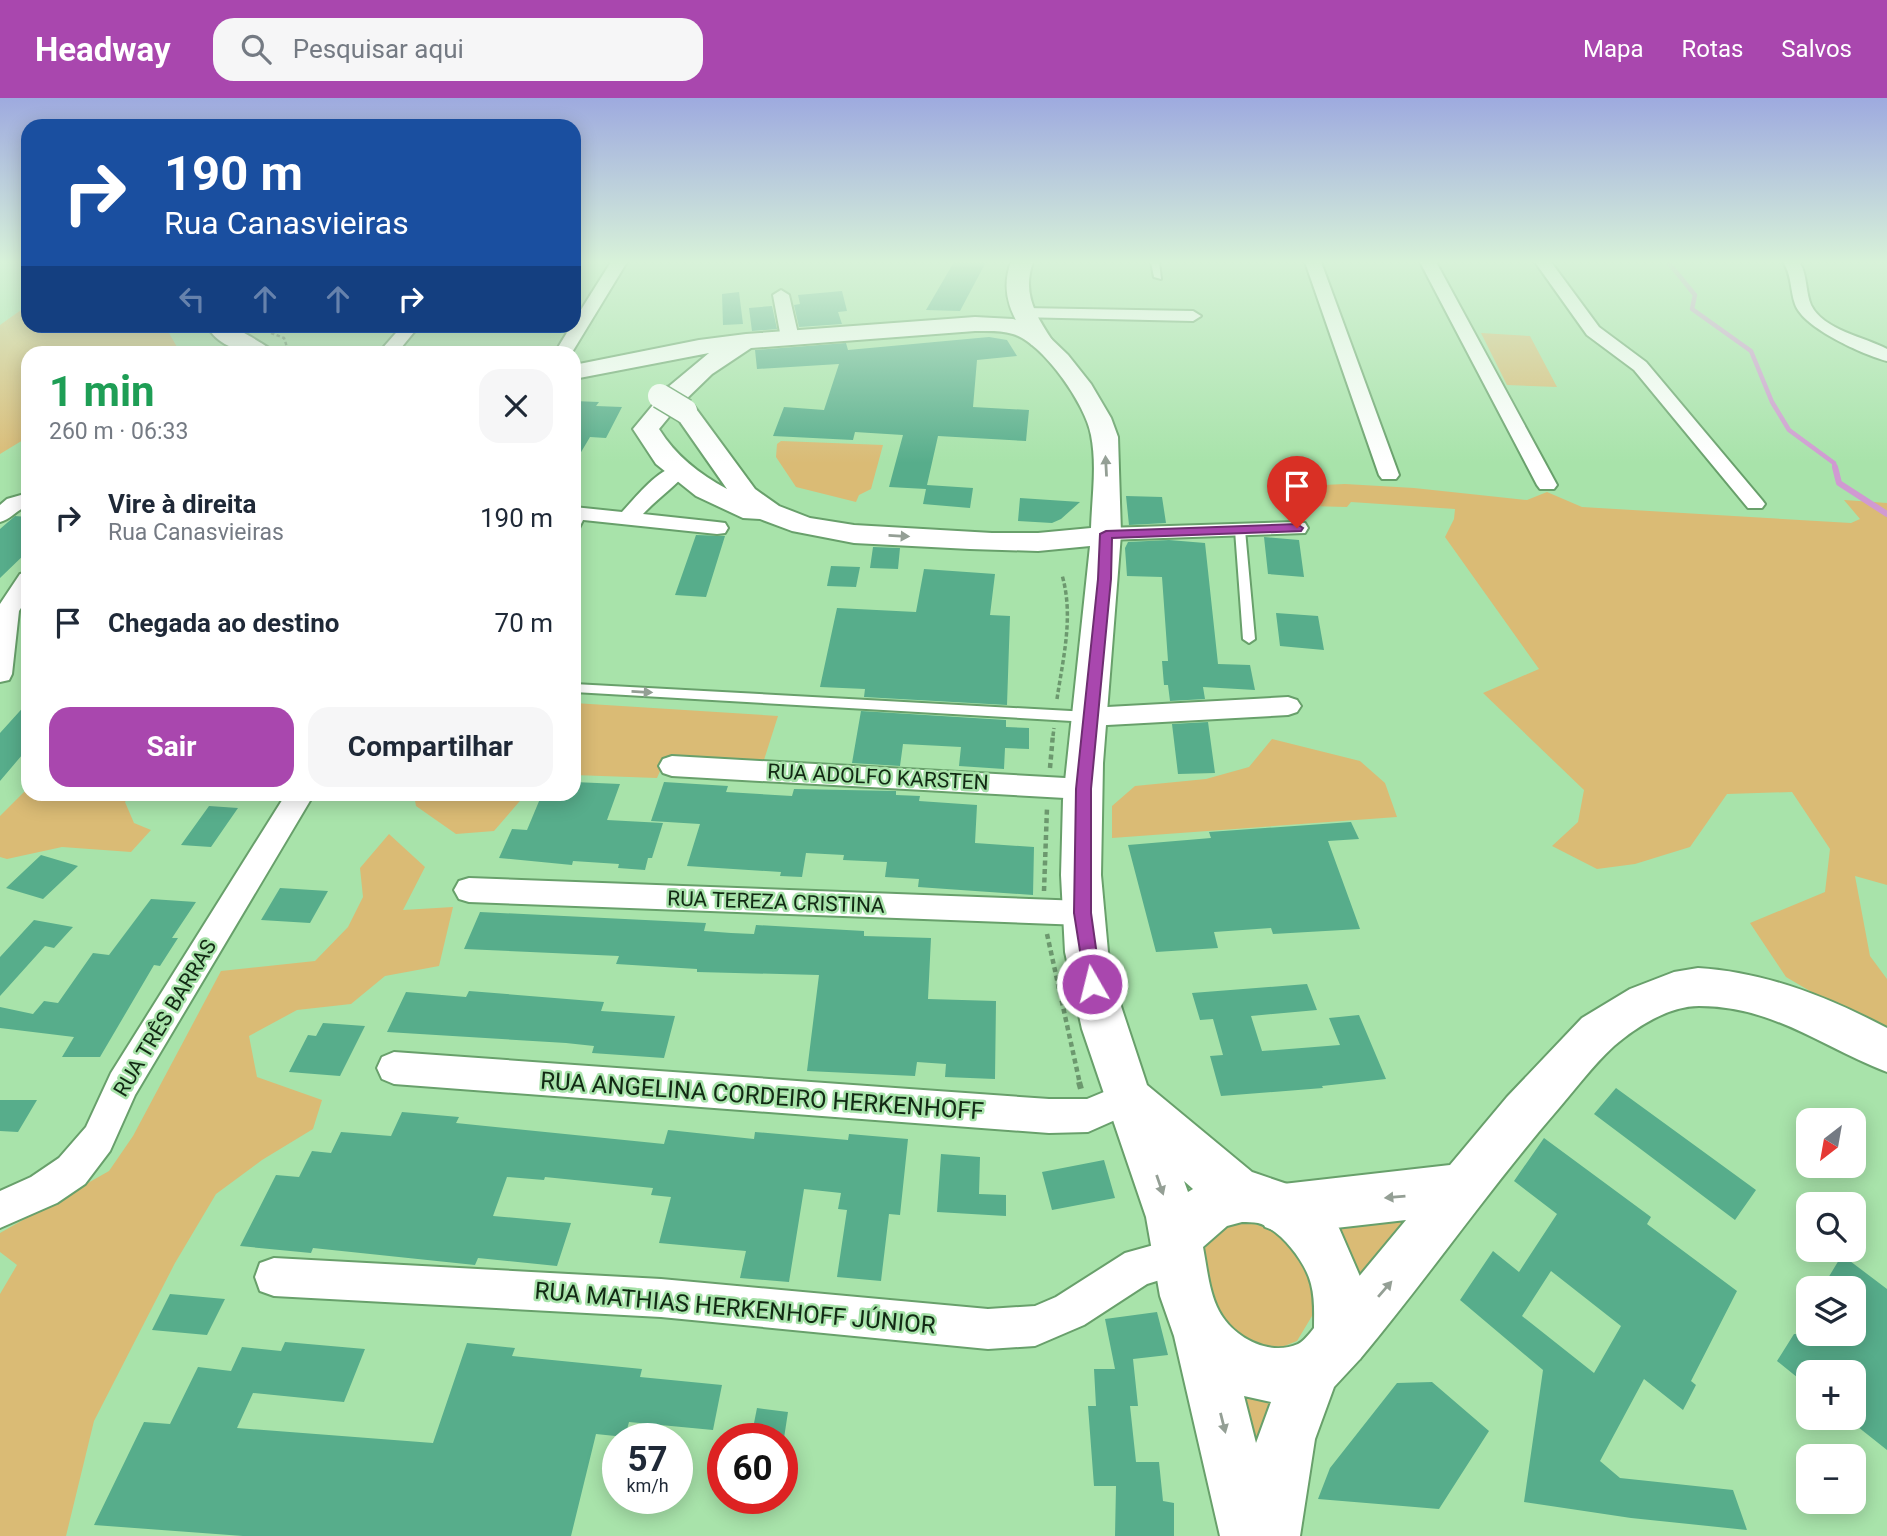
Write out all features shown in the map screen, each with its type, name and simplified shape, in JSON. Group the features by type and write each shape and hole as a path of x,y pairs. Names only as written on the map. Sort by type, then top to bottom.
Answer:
{"main road":[{"path":"581,371 699,347 746,341 908,329"},
{"path":"1019,329 1040,340"},
{"path":"1033,329 1091,403 1102,428 1107,477 1103,588 1083,789 1082,913 1092,984 1178,1248 1250,1536"},
{"path":"196,333 215,346"},
{"path":"228,333 249,346"},
{"path":"746,341 733,347 710,366 656,414 646,429 656,449 678,471 734,504 756,513 831,531 1017,543 1069,541 1106,534"},
{"path":"710,366 707,388 709,406 736,456 765,493 786,510 831,531"},
{"path":"581,387 643,391 685,411 745,495 756,505 776,516"},
{"path":"1017,543 1067,560 1103,588"},
{"path":"1201,1333 1223,1357 1247,1370 1271,1376 1326,1354 1396,1276 1533,1102 1598,1032 1619,1017 1661,996 1696,986 1759,995 1837,1023 1887,1051"},
{"path":"1128,1098 1195,1158 1263,1203 1299,1219 1312,1232 1337,1280 1341,1300 1326,1354 1286,1439 1270,1536"},
{"path":"1178,1248 1191,1222 1209,1207 1224,1200 1263,1203 1463,1188"}],"street":[{"path":"788,329 790,338"},
{"path":"1337,329 1389,475"},
{"path":"1464,329 1547,485"},
{"path":"1592,329 1640,366 1755,504"},
{"path":"1832,329 1887,356"},
{"path":"626,520 651,493 678,471"},
{"path":"0,516 21,501"},
{"path":"581,519 718,528"},
{"path":"1106,534 1297,528"},
{"path":"0,674 7,611 21,590"},
{"path":"1089,717 1288,706"},
{"name":"RUA ADOLFO KARSTEN","path":"672,766 1083,789"},
{"name":"RUA TRÊS BARRAS","path":"0,1210 44,1190 72,1171 98,1139 123,1084 297,801"},
{"name":"RUA TEREZA CRISTINA","path":"469,890 1082,913"},
{"name":"RUA ANGELINA CORDEIRO HERKENHOFF","path":"394,1068 1049,1116 1088,1115 1128,1098"},
{"name":"RUA MATHIAS HERKENHOFF JÚNIOR","path":"274,1277 661,1298 988,1329 1035,1326 1070,1311 1139,1267 1178,1248"}],"lane":[{"path":"1240,530 1250,639"},
{"path":"581,688 1089,717"}],"shaded area":[{"path":"0,329 21,329 21,333 169,333 176,346 21,346 21,441 0,454"},
{"path":"1481,333 1530,336 1557,387 1507,385"},
{"path":"781,441 883,445 871,489 859,495 856,502 796,487 776,457 777,444"},
{"path":"1345,484 1527,500 1547,492 1582,507 1851,523 1860,519 1844,500 1887,503 1887,885 1855,876 1870,956 1887,979 1887,1027 1863,1022 1786,977 1750,923 1825,892 1830,849 1792,792 1727,794 1690,847 1635,864 1597,869 1552,846 1578,822 1584,790 1483,693 1539,669 1445,537 1454,519 1455,509 1351,502 1347,507 1308,506 1302,486"},
{"path":"581,703 778,716 763,763 666,758 657,778 581,775"},
{"path":"1272,739 1360,761 1385,783 1397,817 1112,838 1112,806 1135,786 1206,779 1249,767"},
{"path":"21,795 21,801 126,801 134,823 151,830 131,852 62,847 7,859 0,857 0,816"},
{"path":"415,801 520,801 494,831 456,834 416,806"},
{"path":"389,834 425,867 403,910 453,907 439,966 385,976 351,1004 297,1010 249,1036 257,1077 322,1100 313,1129 262,1160 216,1194 175,1263 94,1421 66,1536 0,1536 0,1294 17,1265 0,1252 0,1233 109,1171 133,1136 221,971 315,961 348,927 363,897 360,868"},
{"path":"1426,1206 1355,1291 1329,1229"},
{"path":"1246,1221 1275,1231 1299,1254 1313,1285 1312,1316 1297,1341 1270,1352 1223,1326 1210,1292 1203,1262 1205,1249 1212,1238 1225,1228"},
{"path":"1243,1395 1277,1399 1254,1482"}],"building":[{"path":"989,337 1007,340 1017,356 977,360 973,407 1029,410 1026,441 938,436 927,485 973,488 970,508 923,504 926,489 889,487 903,435 855,432 853,440 773,436 784,407 824,410 839,364 757,369 755,350 846,343 848,350"},
{"path":"581,401 599,402 596,406 622,407 606,438 590,437 581,452"},
{"path":"1126,496 1162,497 1166,523 1129,525"},
{"path":"1020,498 1080,502 1061,519 1052,523 1018,521"},
{"path":"15,516 21,516 21,558 0,578 0,529"},
{"path":"696,535 725,536 706,597 675,595"},
{"path":"1264,537 1299,540 1304,577 1268,574"},
{"path":"1169,540 1205,543 1218,664 1250,665 1255,690 1203,687 1205,699 1170,701 1168,685 1164,685 1162,661 1168,661 1162,577 1127,576 1125,548 1128,542"},
{"path":"873,547 900,548 898,569 870,568"},
{"path":"831,566 860,567 856,587 827,586"},
{"path":"924,569 995,574 990,615 1010,616 1007,705 864,697 865,689 820,687 837,608 916,612"},
{"path":"1276,613 1318,616 1324,650 1280,646"},
{"path":"21,710 21,756 0,781 0,733"},
{"path":"861,711 1006,720 1006,727 1029,728 1029,749 1005,748 1004,769 959,766 961,747 903,744 900,766 852,763"},
{"path":"1208,722 1215,773 1178,774 1172,724"},
{"path":"581,782 620,784 607,820 663,823 652,858 648,858 645,870 618,868 619,864 573,861 572,865 499,858 512,829 527,830 539,801 581,801"},
{"path":"664,782 728,786 726,792 792,796 794,789 896,791 896,795 920,796 919,801 977,805 975,843 1034,847 1033,895 918,887 919,879 885,877 887,862 843,860 844,855 806,853 802,877 780,876 781,872 687,866 700,824 651,821"},
{"path":"209,806 238,808 211,847 181,845"},
{"path":"1351,822 1359,839 1328,841 1360,929 1273,934 1271,928 1214,932 1218,948 1156,952 1128,845 1211,838 1209,832"},
{"path":"41,855 78,866 43,899 6,888"},
{"path":"280,888 328,891 310,923 261,920"},
{"path":"151,899 196,902 172,938 178,938 160,966 154,965 100,1057 62,1057 74,1037 0,1028 0,1007 33,1014 44,1001 58,1003 93,953 109,955"},
{"path":"480,912 706,923 704,931 731,933 754,934 756,925 864,931 864,936 931,938 928,999 996,1001 995,1079 945,1077 946,1064 917,1062 915,1076 807,1071 819,975 697,972 697,969 616,964 619,956 464,949"},
{"path":"34,920 73,927 54,948 45,946 0,996 0,957"},
{"path":"1307,984 1317,1010 1251,1016 1262,1051 1340,1045 1329,1018 1359,1015 1386,1079 1322,1086 1323,1088 1221,1096 1210,1056 1223,1055 1213,1019 1200,1020 1192,993"},
{"path":"469,991 604,1002 601,1011 675,1016 664,1058 592,1053 594,1046 566,1043 387,1032 406,992 466,997"},
{"path":"323,1023 365,1026 340,1076 289,1072 308,1035 316,1036"},
{"path":"1616,1088 1756,1190 1735,1220 1594,1114"},
{"path":"0,1100 37,1100 18,1132 0,1131"},
{"path":"402,1112 459,1117 456,1123 664,1144 668,1130 754,1139 755,1132 848,1140 849,1134 908,1139 900,1215 889,1214 881,1281 837,1277 847,1210 838,1209 841,1193 804,1189 789,1282 740,1278 746,1251 659,1243 671,1197 651,1195 653,1188 545,1177 544,1180 507,1177 493,1216 571,1223 557,1266 478,1258 475,1265 313,1248 311,1253 240,1246 276,1175 299,1177 312,1151 331,1153 341,1132 391,1136"},
{"path":"1544,1138 1651,1217 1647,1224 1737,1291 1691,1381 1696,1385 1683,1410 1644,1379 1600,1461 1620,1478 1733,1490 1747,1530 1631,1518 1524,1502 1543,1370 1460,1300 1493,1251 1519,1272 1557,1214 1514,1181","holes":["1551,1271 1621,1326 1594,1373 1522,1316"]},
{"path":"941,1154 980,1157 979,1194 1006,1195 1006,1216 937,1212"},
{"path":"1104,1160 1115,1198 1052,1210 1042,1172"},
{"path":"1838,1262 1851,1262 1887,1289 1887,1450 1862,1430 1866,1430 1866,1360 1796,1360 1796,1376 1777,1361 1794,1334 1796,1346 1866,1346 1866,1276 1829,1276"},
{"path":"170,1294 225,1299 207,1335 152,1330"},
{"path":"1157,1312 1168,1355 1133,1359 1138,1406 1130,1406 1136,1462 1159,1462 1163,1501 1174,1503 1174,1536 1115,1536 1116,1486 1094,1486 1088,1406 1096,1406 1094,1369 1115,1369 1105,1319"},
{"path":"285,1342 365,1349 344,1402 253,1393 237,1428 433,1443 467,1343 515,1348 512,1356 642,1369 640,1377 722,1385 714,1423 707,1423 707,1429 693,1428 693,1423 602,1423 602,1435 596,1434 571,1536 243,1536 94,1525 144,1422 170,1424 198,1367 231,1371 242,1347 281,1351"},
{"path":"1432,1382 1489,1431 1439,1509 1318,1499 1330,1468 1397,1383"},
{"path":"757,1408 788,1412 786,1423 754,1423"}],"waterway":[{"path":"1720,329 1751,351 1772,402 1789,430 1834,463 1835,468"},
{"path":"1835,467 1839,483 1887,514"}],"route":[{"path":"1092,984 1082,913 1083,789 1106,534 1297,528"}]}
